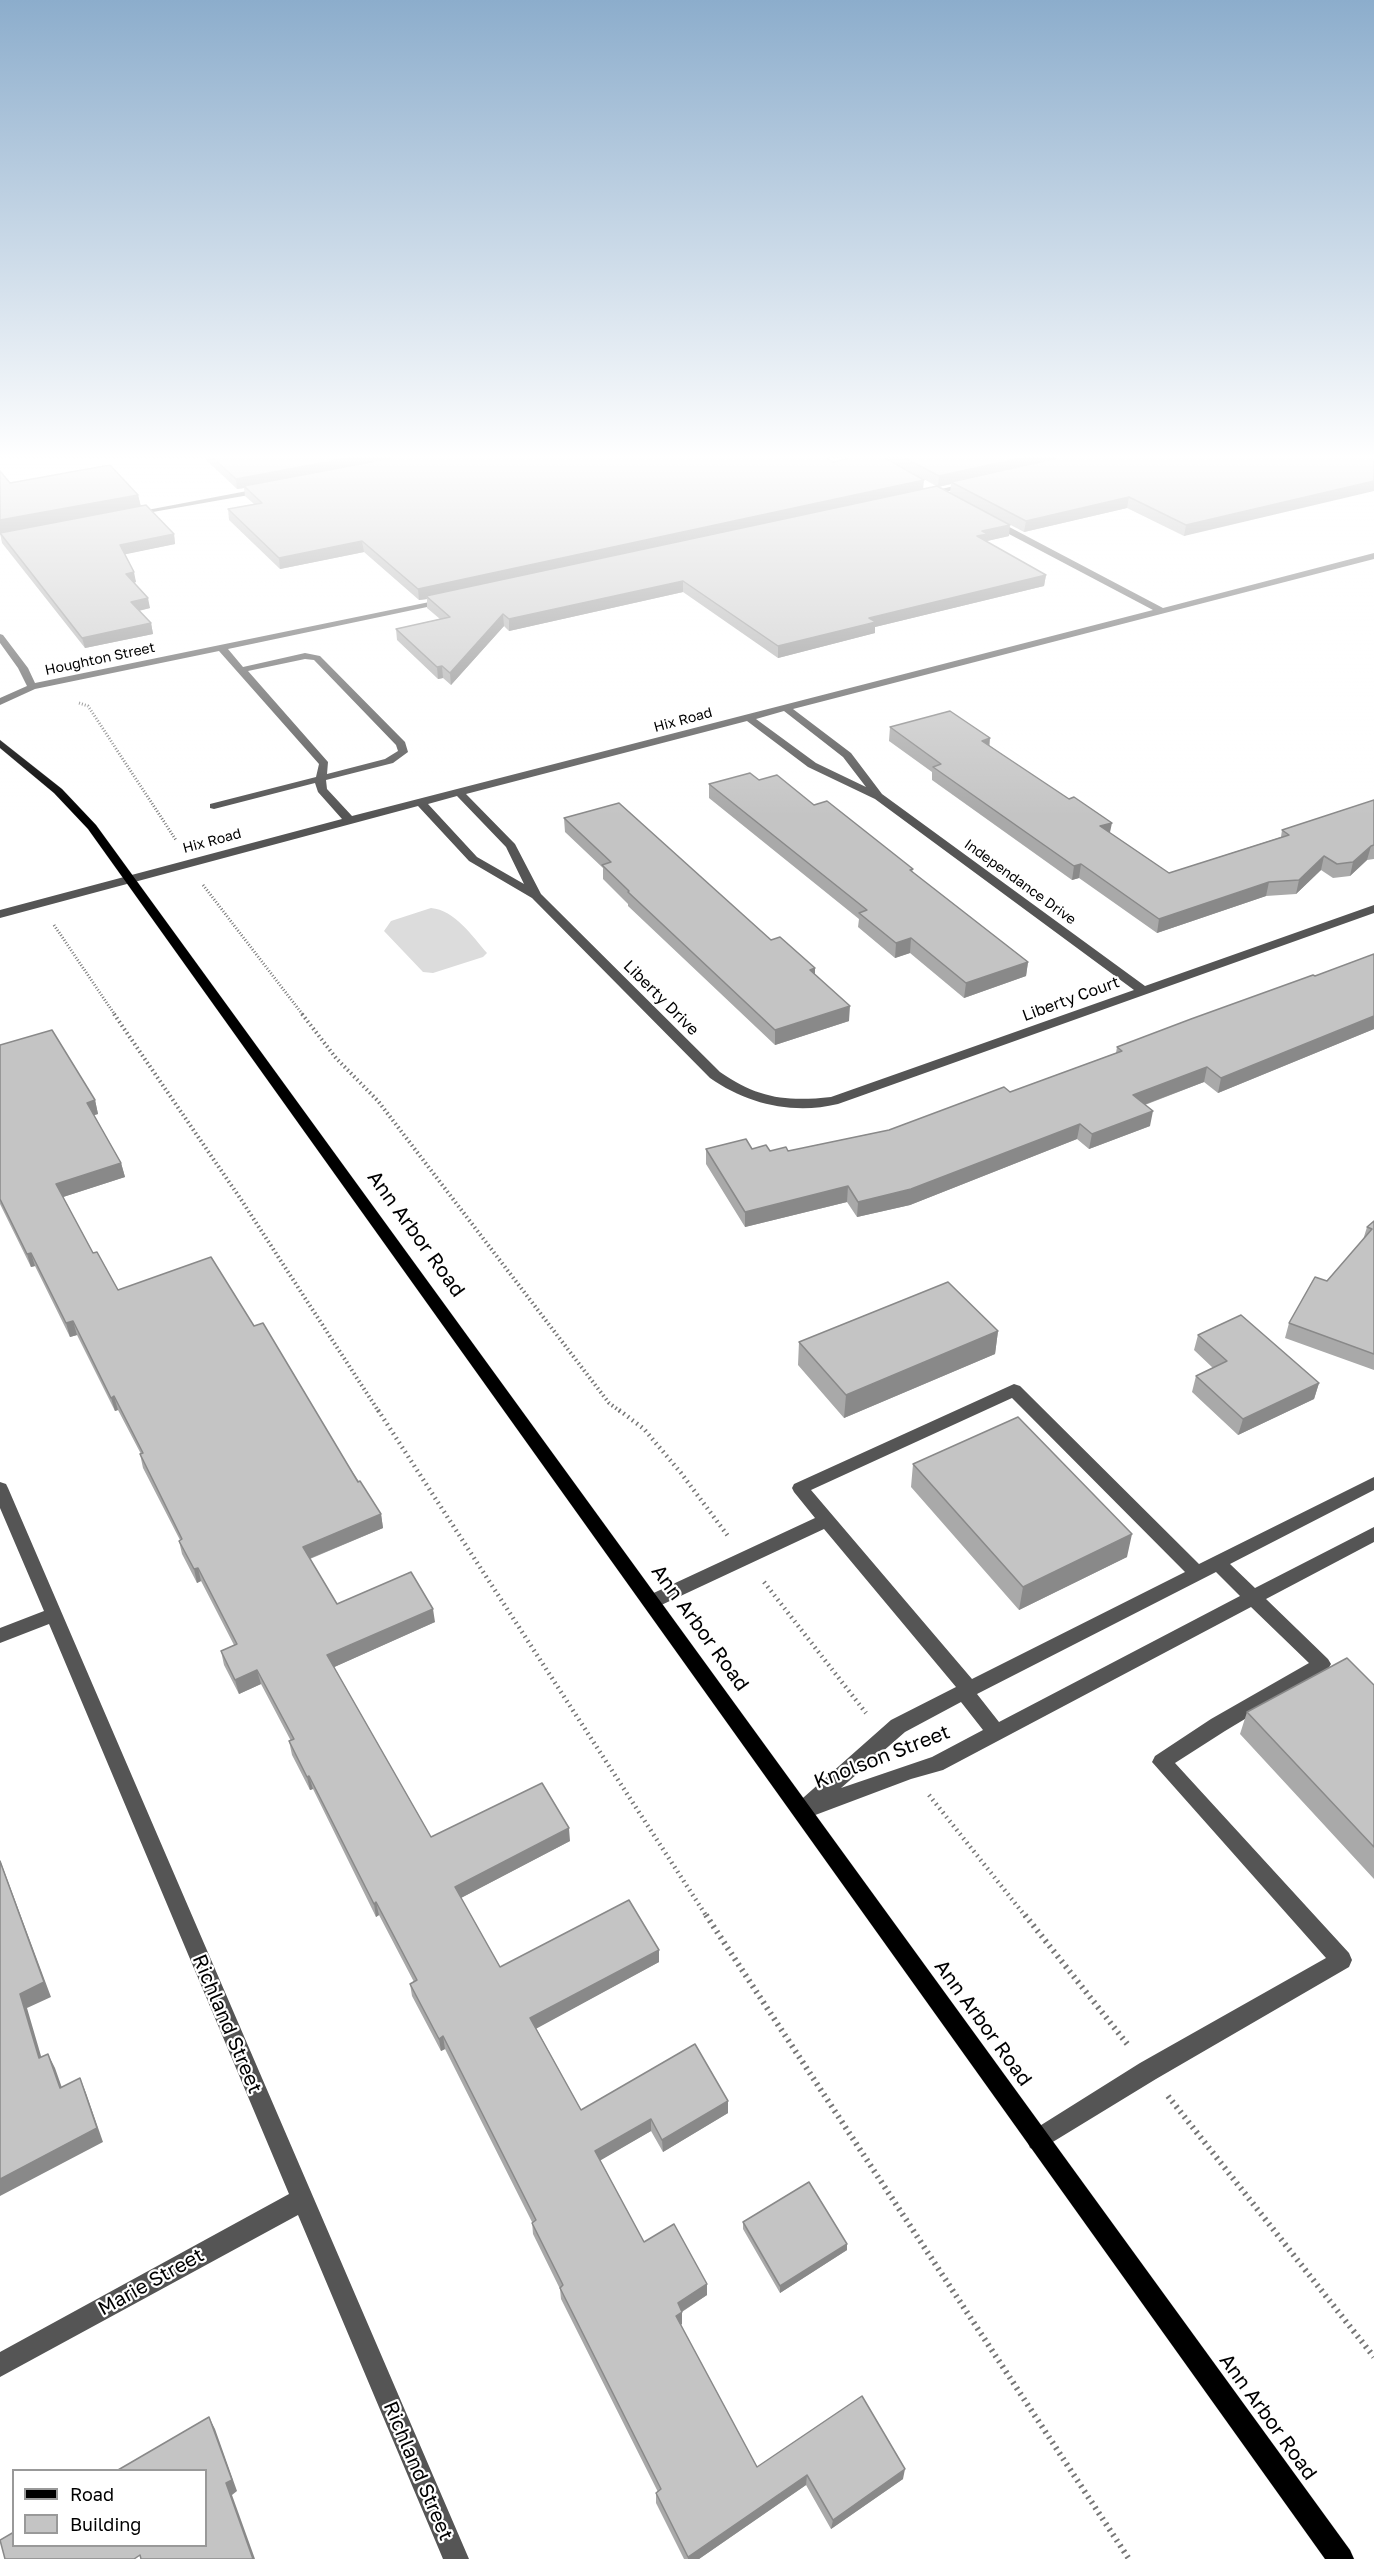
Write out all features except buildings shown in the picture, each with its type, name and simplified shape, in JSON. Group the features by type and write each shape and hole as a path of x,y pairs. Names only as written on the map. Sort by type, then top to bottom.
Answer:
{"main road":[{"name":"Ann Arbor Road","path":"0,743 65,798 92,827 1341,2559"}],"street":[{"path":"1097,577 1162,612"},
{"name":"Hix Road","path":"0,914 129,878 1293,577"},
{"name":"Houghton Street","path":"0,702 32,687 460,597"},
{"path":"0,637 23,668 32,687"},
{"path":"221,647 324,764 320,784 322,790 350,821"},
{"path":"214,806 398,757 404,752 401,744 317,658 305,656 241,670"},
{"path":"786,708 847,755 879,796"},
{"path":"749,718 812,765 879,796"},
{"path":"460,793 511,846 536,896"},
{"name":"Independance Drive","path":"879,796 1143,991"},
{"path":"421,803 473,859 536,896"},
{"name":"Liberty Drive","path":"536,896 715,1075 755,1099 777,1102"},
{"name":"Liberty Court","path":"777,1102 806,1105 833,1101 1374,909"},
{"path":"996,1732 966,1691 801,1488 1014,1390 1197,1573"},
{"name":"Knolson Street","path":"802,1811 898,1726 1374,1483"},
{"name":"Richland Street","path":"0,1488 456,2559"},
{"path":"651,1602 827,1520"},
{"name":"Knolson Street","path":"802,1811 910,1771 936,1764 1374,1534"},
{"path":"1038,2140 1148,2071 1342,1960 1162,1762 1218,1725 1322,1664 1218,1563"},
{"path":"0,1636 54,1615"},
{"name":"Marie Street","path":"0,2365 302,2200"}],"path":[{"path":"77,702 88,706 192,862 203,885 336,1058 378,1101 609,1403 644,1429 681,1473 885,1737"},
{"path":"39,902 240,1198 672,1863 1130,2559"},
{"path":"910,1771 1374,2357"}],"shaded area":[{"path":"431,908 448,913 487,953 483,957 433,973 423,972 384,931 391,921"}]}
